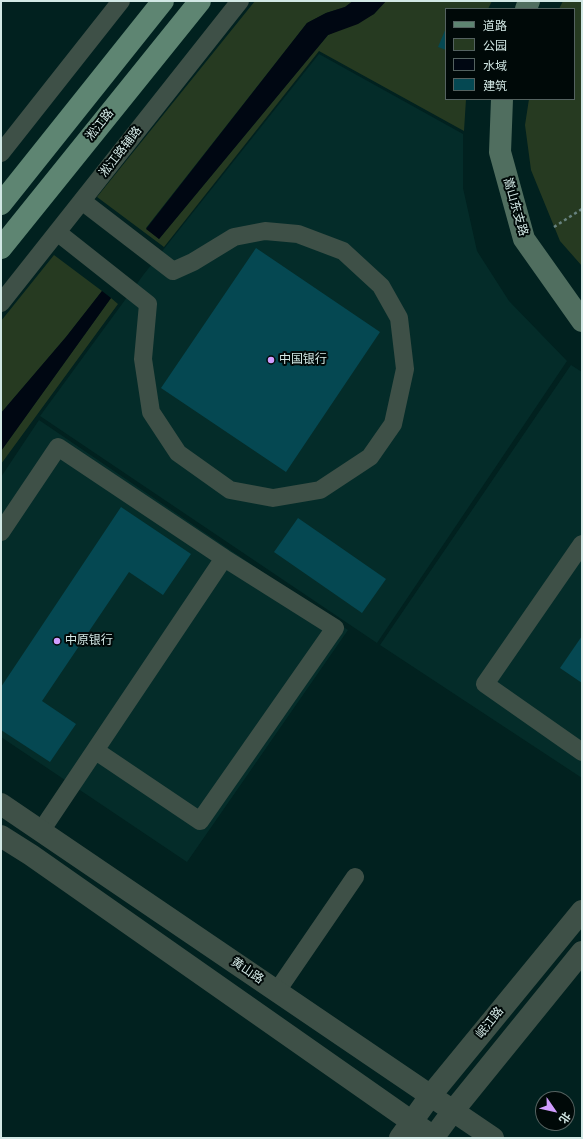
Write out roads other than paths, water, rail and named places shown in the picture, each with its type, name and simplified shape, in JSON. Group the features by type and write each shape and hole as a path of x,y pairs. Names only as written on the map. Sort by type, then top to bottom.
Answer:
{"main road":[{"path":"1,204 163,1"},
{"name":"淞江路","path":"1,248 200,1"},
{"name":"嵩山东支路","path":"502,100 500,152 524,239 582,321"}],"street":[{"path":"1,153 121,1"},
{"name":"淞江路辅路","path":"1,304 240,1"},
{"path":"57,232 148,304 143,359 151,412 178,453 230,490 273,498 320,490 370,456 393,424 405,369 399,318 381,286 343,251 298,234 265,231 234,237 193,262 173,271 82,201"},
{"path":"1,532 58,447 224,558 334,628 200,821 96,751"},
{"path":"582,544 485,684 582,752"},
{"path":"41,831 224,558"},
{"name":"黄山路","path":"1,804 493,1138"},
{"path":"1,836 37,860 406,1130 434,1138 453,1111 582,952"},
{"path":"277,991 355,878"},
{"name":"岷江路","path":"406,1130 431,1095 582,911"}],"water":[{"path":"353,1 386,1 374,14 358,24 328,35 159,239 146,229 307,23 326,13 345,7"},
{"path":"102,291 111,298 1,451 1,413 66,337"}],"place":[{"name":"中国银行","path":"271,360"},
{"name":"中原银行","path":"57,641"}]}
